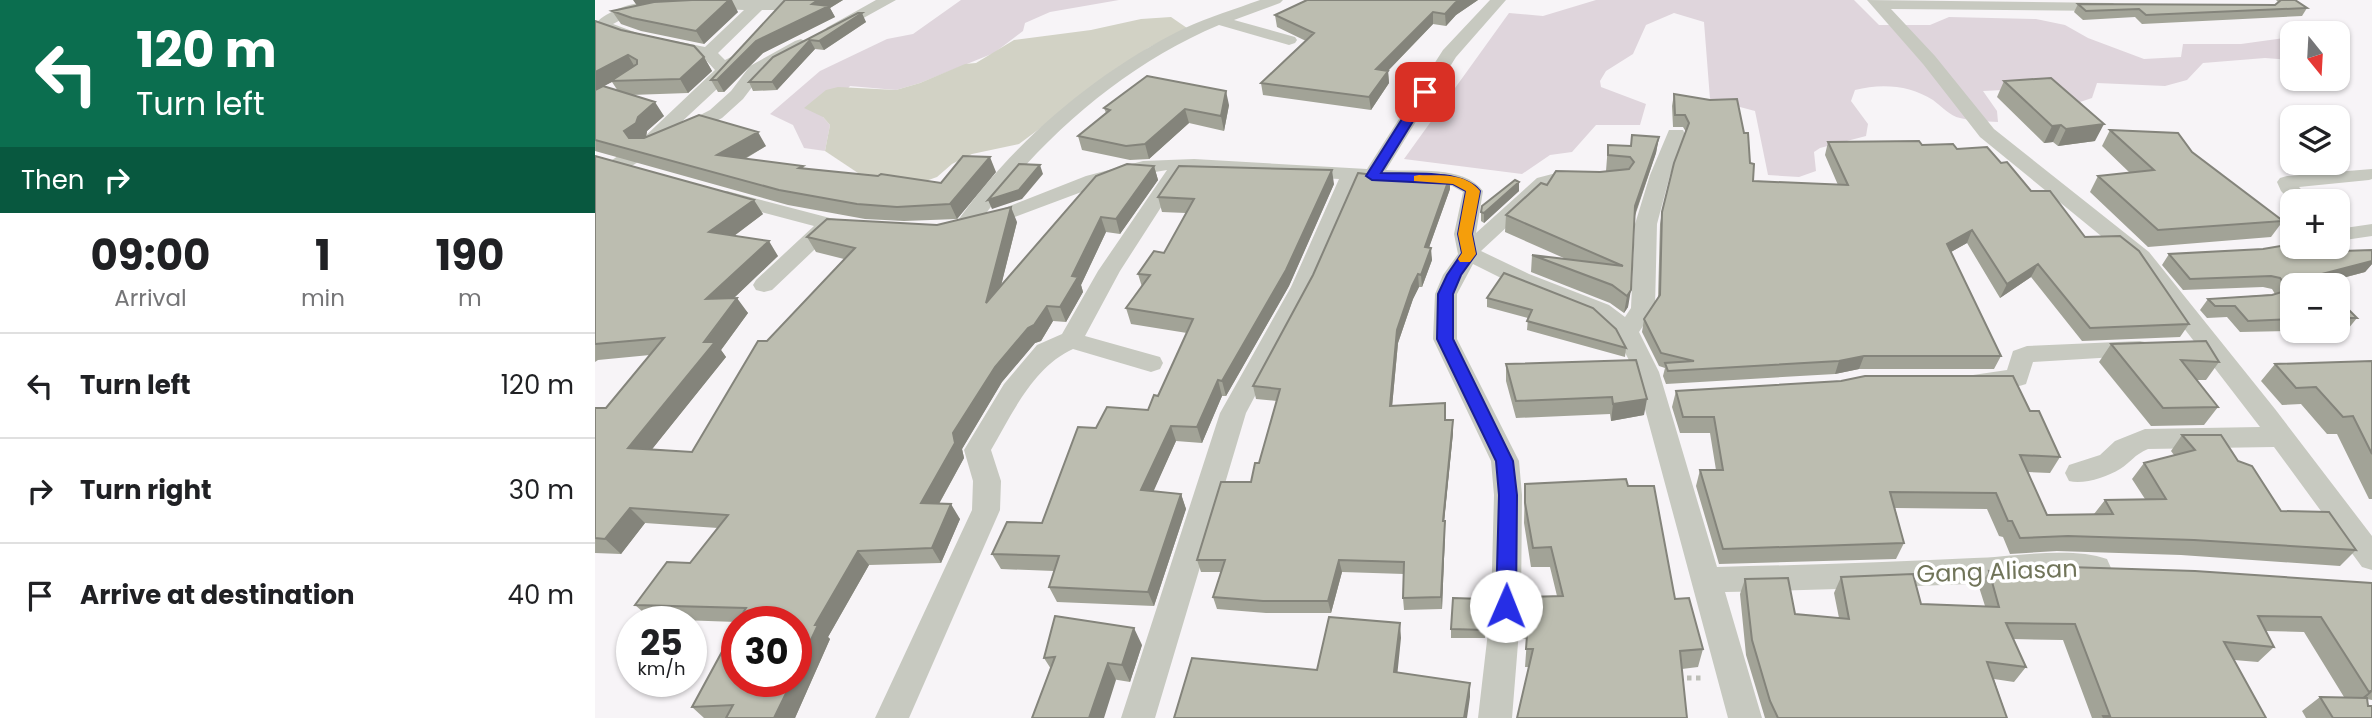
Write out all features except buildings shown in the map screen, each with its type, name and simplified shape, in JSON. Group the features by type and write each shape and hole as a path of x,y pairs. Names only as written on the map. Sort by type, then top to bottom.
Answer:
{"street":[{"path":"646,146 690,129 716,114 737,95 756,70 770,59 888,0"},
{"path":"1275,0 1218,20 1163,46 1110,83 1029,149 954,229 1004,217 1133,168 1181,165 1300,169 1455,180 1468,185 1473,191 1465,234 1471,254 1521,279 1601,310 1626,332 1647,372 1745,718"},
{"path":"1138,718 1233,413 1362,175 1449,54 1498,0"},
{"path":"694,5 787,2"},
{"path":"768,23 787,2"},
{"path":"1877,2 2127,6"},
{"path":"1877,2 1929,60 1987,133 2141,257 2280,437 2367,575"},
{"path":"668,5 641,7 622,13 605,22 605,27 636,38 709,53 726,71"},
{"path":"709,53 758,5"},
{"path":"1218,20 1289,40"},
{"path":"616,166 646,146 726,71 743,50"},
{"path":"1626,332 1643,308 1646,225 1660,175 1676,134"},
{"path":"595,159 641,173"},
{"path":"892,718 986,510 987,481 977,450 1013,390 1046,351 1071,340 1109,271 1181,165"},
{"path":"2290,189 2287,182 2369,174"},
{"path":"1495,718 1506,606 1508,495 1505,461 1445,339 1446,294 1454,275 1471,254 1544,182 1560,178 1607,178"},
{"path":"704,190 829,224 876,229"},
{"path":"764,285 829,224"},
{"path":"2350,233 2372,230"},
{"path":"2141,257 2170,256"},
{"path":"2176,301 2209,301"},
{"path":"1071,340 1151,363"},
{"path":"2184,348 2211,347"},
{"path":"1954,381 2013,380 2019,376 2022,357 2027,354 2157,349"},
{"path":"1654,397 1682,395"},
{"path":"2079,473 2110,462 2124,447 2145,439 2280,437"},
{"name":"Gang Aliasan","path":"1705,580 1850,577 2057,567 2126,569"}],"path":[{"path":"1664,678 1733,678"}],"shaded area":[{"path":"961,0 1119,0 1050,12 1025,23 1023,31 994,53 920,83 896,90 850,86 823,117 830,125 825,151 804,148 793,125 770,114 820,71 887,39 913,34"},
{"path":"1596,0 1854,0 1879,25 1930,25 1949,17 2036,19 2065,25 2088,38 2144,59 2181,57 2183,44 2241,44 2280,39 2280,59 2203,63 2187,80 2165,86 2097,83 2092,98 2071,105 2046,88 1983,91 1997,111 1998,122 1956,117 1933,100 1905,88 1885,86 1855,90 1851,101 1868,124 1866,136 1814,152 1816,171 1799,177 1768,175 1755,111 1710,99 1704,22 1674,13 1646,25 1633,54 1606,71 1600,81 1601,87 1646,104 1640,125 1596,125 1572,152 1550,155 1522,174 1404,159 1509,13 1543,16"},
{"path":"1171,17 1187,28 1148,48 1019,144 972,154 952,164 937,177 923,182 864,177 825,151 830,125 823,117 804,108 826,90 838,87 896,90 920,83 965,64 976,63 1014,40 1091,30 1141,19"}],"slow traffic":[{"path":"1419,179 1455,180 1468,185 1473,191 1465,234 1469,254 1465,259"}],"route":[{"path":"1425,92 1372,176 1455,180 1468,185 1473,191 1465,234 1469,254 1454,275 1446,294 1445,339 1505,461 1508,495 1506,606"}]}
